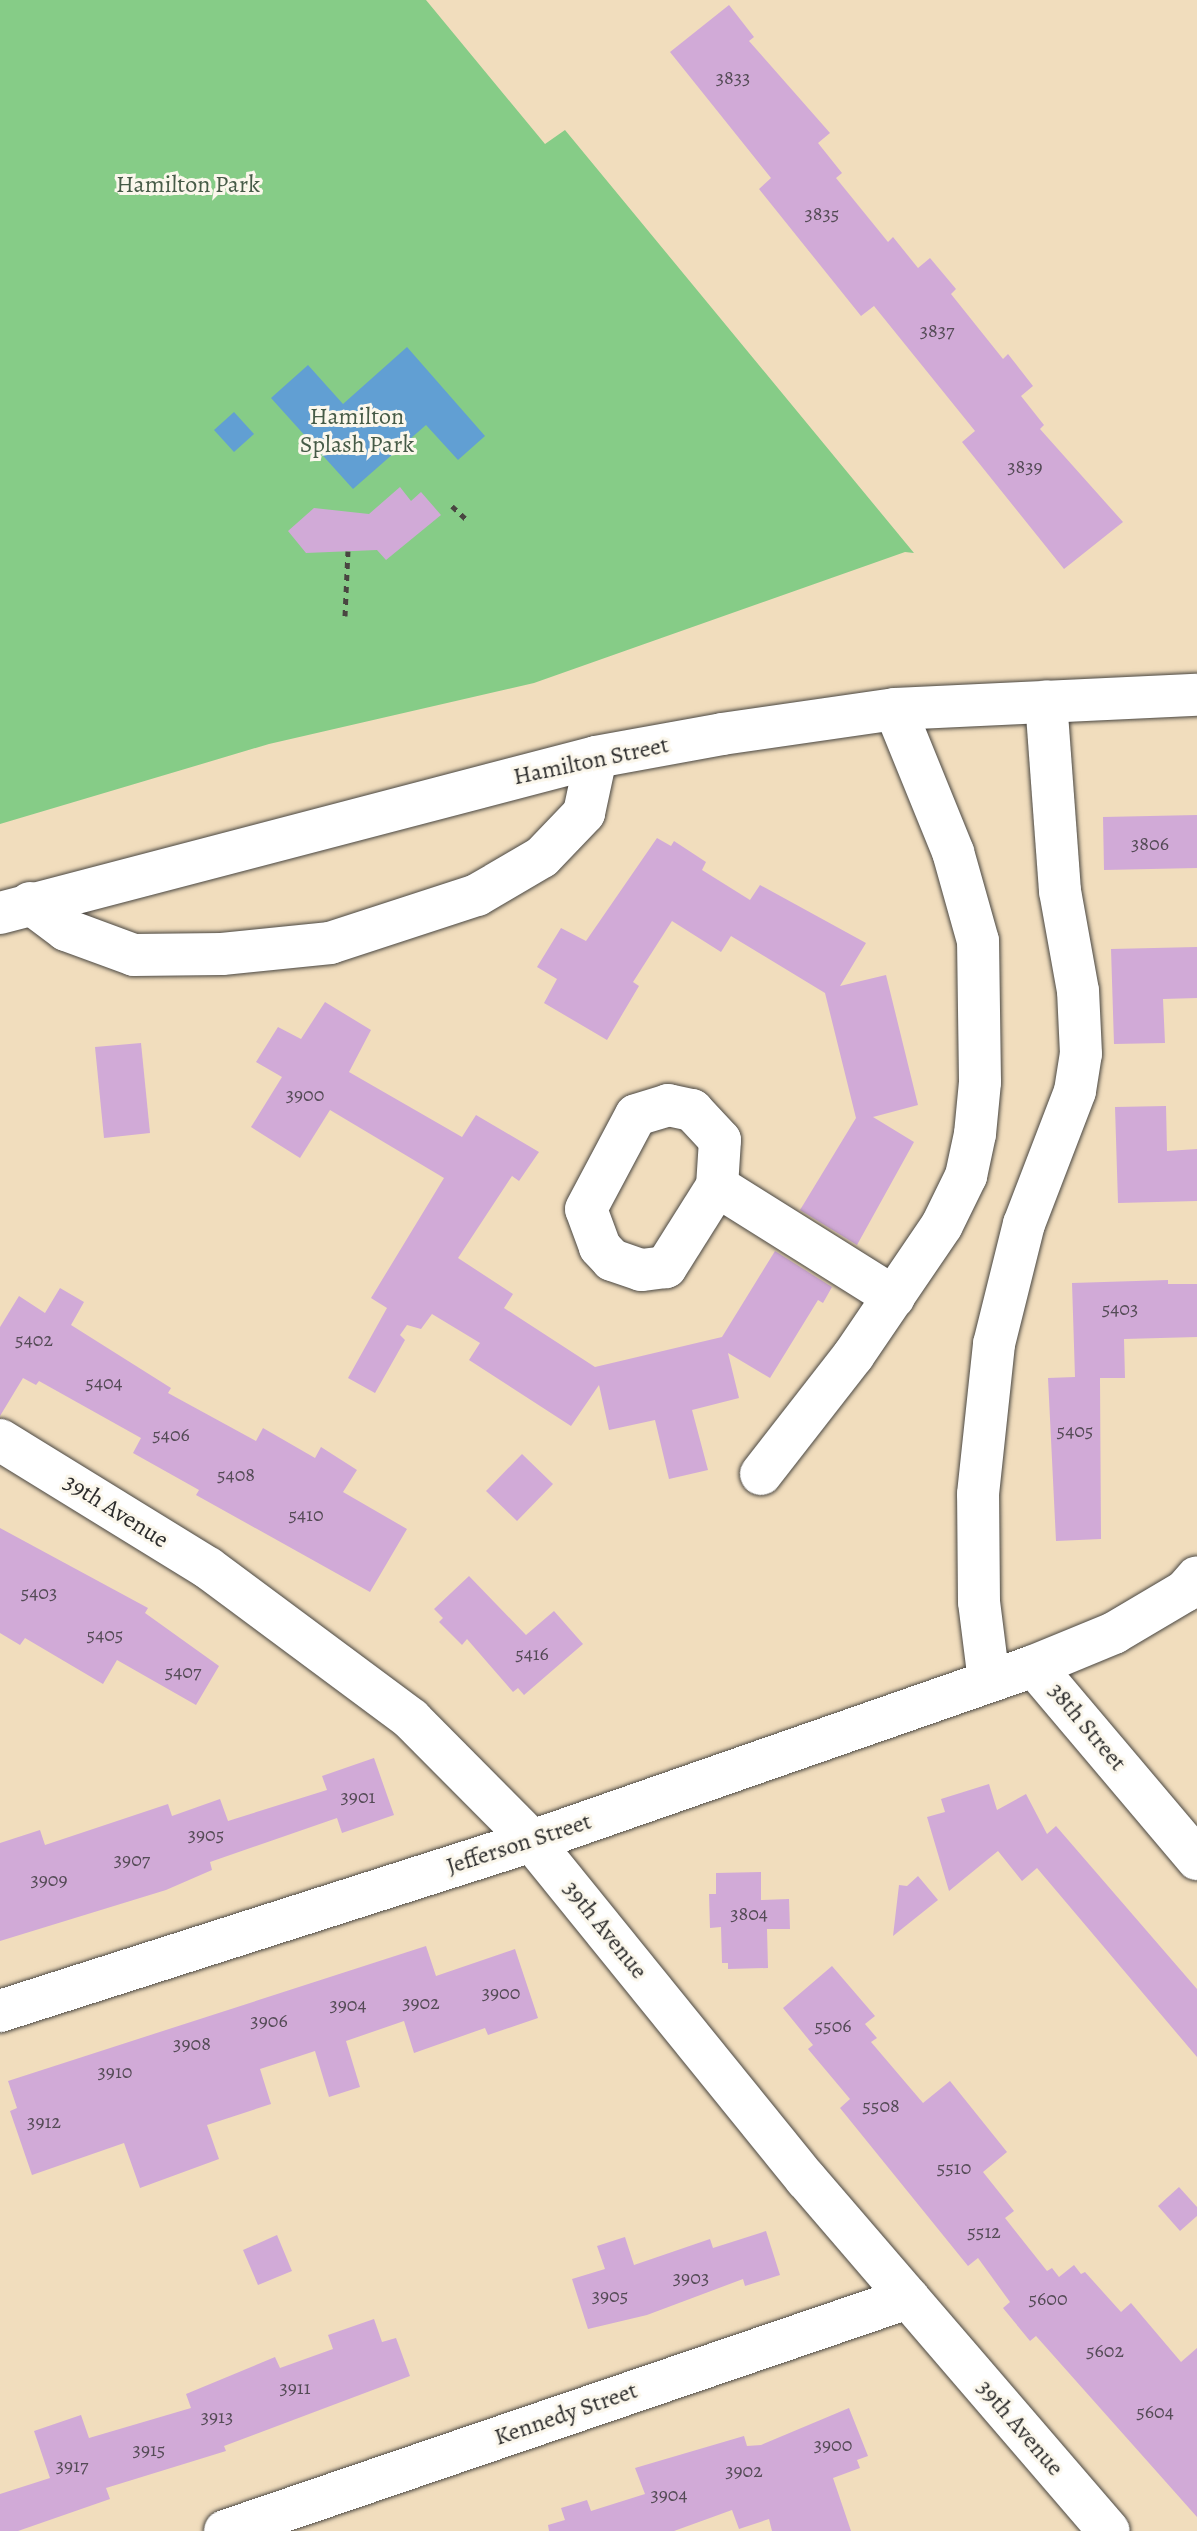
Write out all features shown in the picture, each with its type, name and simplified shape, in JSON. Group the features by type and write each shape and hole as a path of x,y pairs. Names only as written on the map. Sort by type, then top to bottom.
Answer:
{"street":[{"name":"Hamilton Street","path":"15,908 596,757 895,709 1197,695"},
{"path":"989,1681 979,1602 978,1494 994,1344 1024,1224 1075,1091 1081,1054 1078,991 1060,891 1046,702"},
{"path":"761,1474 894,1297 942,1225 966,1176 980,1082 982,1003 978,941 967,893 895,709"},
{"path":"15,908 134,955 222,954 330,943 477,895 542,857 584,813 596,757"},
{"path":"717,1186 894,1297"},
{"name":"39th Avenue","path":"0,1440 208,1568 386,1700 532,1841 908,2298 1109,2531"},
{"name":"38th Street","path":"1197,1577 1185,1591 1114,1633 1034,1666 1197,1859"},
{"name":"Jefferson Street","path":"0,2011 532,1841 1034,1666"},
{"name":"Kennedy Street","path":"225,2531 908,2298"}],"path":[{"path":"452,506 469,522"},
{"path":"345,616 348,551"}],"green space":[{"name":"Hamilton Park","path":"0,0 426,0 545,144 565,130 914,553 905,552 534,683 269,744 0,824"}],"water":[{"path":"407,347 485,436 458,460 426,425 353,489 271,398 308,365 343,404"},
{"path":"234,412 254,434 234,452 214,430"}],"building":[{"path":"729,5 754,37 749,41 830,133 818,143 842,173 836,178 888,242 893,237 918,268 930,258 956,289 951,294 1003,359 1008,354 1033,386 1021,396 1044,425 1040,429 1123,522 1064,569 962,442 975,431 874,306 861,316 759,189 771,178 670,52"},
{"path":"400,487 411,501 421,492 441,515 386,560 377,550 306,553 288,531 314,508 369,514"},
{"path":"1197,815 1197,868 1104,870 1103,817"},
{"path":"657,838 671,846 674,841 706,862 702,870 750,900 760,885 866,943 840,986 886,975 918,1105 873,1117 914,1142 857,1245 800,1210 856,1118 825,993 731,936 721,952 672,921 633,982 639,986 607,1040 544,1003 557,979 537,967 561,928 586,941"},
{"path":"1197,947 1197,998 1163,999 1165,1043 1114,1044 1111,949"},
{"path":"325,1002 371,1030 349,1072 462,1137 476,1115 539,1152 519,1181 512,1176 458,1258 513,1294 504,1308 595,1367 722,1337 775,1251 832,1287 823,1303 818,1300 770,1378 728,1353 739,1398 692,1410 708,1470 669,1479 655,1420 609,1430 599,1385 571,1426 469,1360 480,1343 432,1314 421,1329 407,1325 400,1335 405,1340 375,1393 348,1378 387,1308 371,1298 444,1178 330,1110 300,1158 251,1127 282,1077 256,1062 278,1027 301,1039"},
{"path":"141,1043 150,1133 104,1138 95,1047"},
{"path":"1166,1106 1167,1151 1197,1149 1197,1201 1118,1203 1115,1107"},
{"path":"1168,1280 1168,1284 1197,1284 1197,1337 1124,1339 1125,1378 1100,1378 1101,1539 1056,1541 1048,1378 1075,1377 1072,1283"},
{"path":"60,1288 84,1302 71,1325 171,1388 168,1393 256,1441 263,1428 315,1458 321,1447 357,1470 343,1492 407,1529 370,1592 196,1495 199,1490 133,1453 141,1438 39,1381 36,1385 23,1378 0,1416 0,1327 19,1296 45,1313"},
{"path":"522,1454 553,1484 517,1521 486,1491"},
{"path":"0,1528 148,1608 145,1613 219,1666 196,1705 117,1660 103,1684 25,1638 20,1645 0,1633"},
{"path":"469,1576 526,1635 554,1611 583,1644 524,1695 518,1688 513,1692 467,1639 462,1645 439,1622 443,1618 434,1609"},
{"path":"374,1758 394,1815 342,1833 337,1818 210,1862 212,1870 166,1890 0,1941 0,1843 40,1830 45,1845 168,1804 172,1816 220,1799 228,1821 327,1790 322,1776"},
{"path":"989,1784 997,1810 1026,1794 1047,1834 1056,1826 1197,1989 1197,2057 1037,1868 1022,1881 998,1851 949,1891 927,1817 945,1812 941,1799"},
{"path":"761,1872 761,1900 789,1899 790,1929 767,1929 768,1968 728,1969 728,1963 722,1963 721,1927 710,1928 709,1894 716,1894 716,1873"},
{"path":"918,1876 938,1900 893,1936 899,1885 907,1886"},
{"path":"426,1946 436,1976 515,1949 538,2018 488,2035 485,2028 414,2053 404,2021 346,2041 360,2087 329,2097 315,2051 260,2069 271,2104 207,2125 219,2159 140,2188 124,2143 32,2175 10,2111 17,2108 8,2081"},
{"path":"832,1966 875,2016 865,2024 877,2038 871,2042 923,2103 950,2081 1007,2152 983,2172 1014,2211 1005,2218 1047,2271 1052,2268 1059,2277 1074,2265 1081,2274 1085,2272 1121,2312 1131,2303 1181,2362 1197,2348 1197,2517 1036,2336 1030,2341 1003,2308 1010,2302 978,2258 968,2266 840,2108 850,2099 808,2049 813,2045 783,2008"},
{"path":"1179,2187 1197,2207 1197,2216 1180,2231 1158,2206"},
{"path":"766,2231 780,2275 745,2286 743,2279 647,2315 588,2329 572,2279 605,2269 597,2246 625,2237 634,2265 710,2239 713,2248"},
{"path":"277,2235 292,2271 258,2285 243,2250"},
{"path":"374,2319 382,2342 396,2338 410,2376 224,2446 226,2451 106,2488 110,2499 18,2531 0,2531 0,2494 50,2478 34,2431 81,2415 89,2438 191,2408 186,2394 275,2357 280,2368 333,2349 328,2335"},
{"path":"849,2408 868,2456 857,2460 860,2468 833,2478 851,2531 772,2531 769,2519 739,2529 732,2510 674,2531 549,2531 548,2525 565,2520 561,2508 587,2500 591,2511 645,2494 635,2468 744,2436 747,2446 761,2445"}],"park label":[{"name":"Hamilton Splash Park","path":"357,431"}]}
